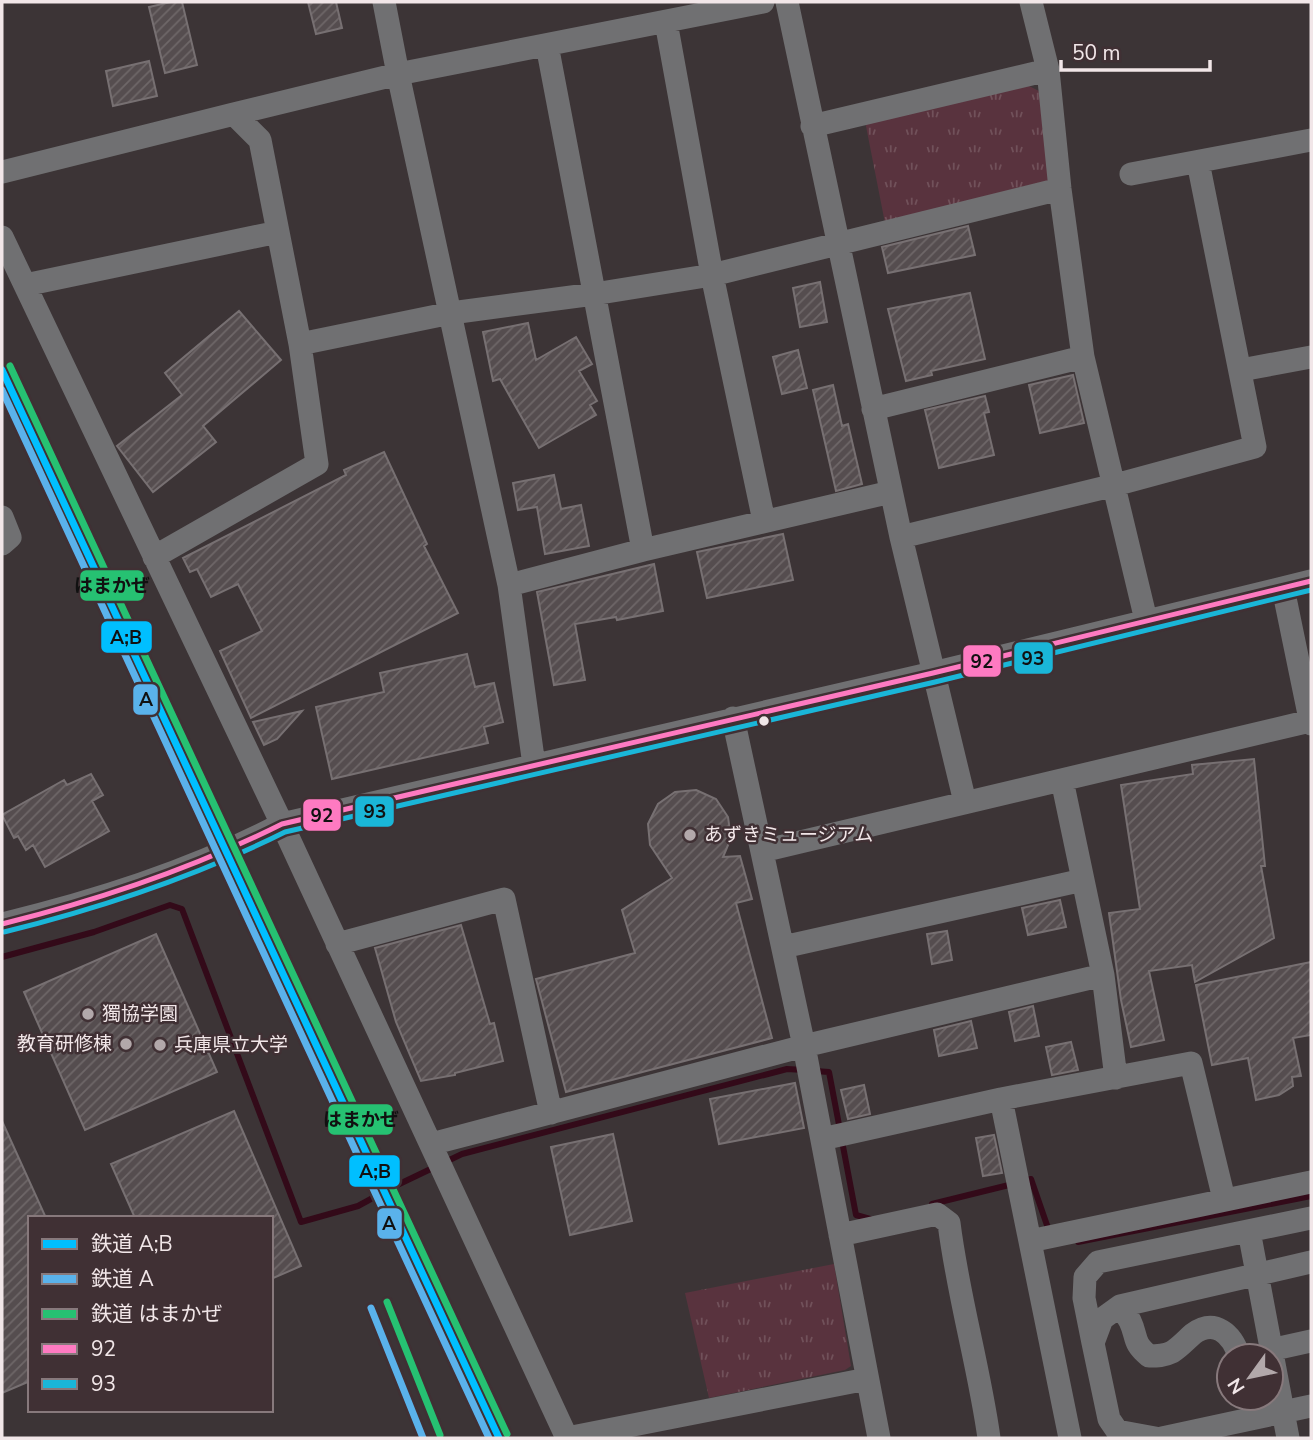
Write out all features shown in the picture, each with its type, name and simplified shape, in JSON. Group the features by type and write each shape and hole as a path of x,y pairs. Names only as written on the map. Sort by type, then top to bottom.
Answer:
{"street":[{"path":"384,2 509,585 534,765"},
{"path":"2,172 398,74 666,22 695,9 763,2"},
{"path":"787,2 901,537 965,802"},
{"path":"1031,2 1048,69 1060,189 1083,357 1146,620"},
{"path":"666,22 712,275 764,521"},
{"path":"547,45 643,550"},
{"path":"812,125 1048,69"},
{"path":"154,557 317,464 299,344 260,139 234,114"},
{"path":"1131,174 1311,140"},
{"path":"901,537 1115,485 1255,447 1198,162"},
{"path":"299,344 451,313 712,275 1060,189"},
{"path":"25,285 278,232"},
{"path":"2,237 282,824 567,1438 867,1379"},
{"path":"873,409 1083,357"},
{"path":"1241,370 1311,357"},
{"path":"509,585 643,550 891,492"},
{"path":"2,517 10,537 2,544"},
{"path":"2,924 65,909 237,848 282,824 933,673 1311,581"},
{"path":"762,851 1311,722 1283,588"},
{"path":"733,718 804,1046 835,1136 840,1235 879,1438"},
{"path":"1062,780 1103,975 1116,1078"},
{"path":"783,947 1083,880"},
{"path":"337,944 504,900 551,1113"},
{"path":"431,1144 804,1046 1103,975"},
{"path":"835,1136 1001,1099 1191,1063 1224,1199"},
{"path":"1001,1099 1070,1438"},
{"path":"1030,1241 1311,1182"},
{"path":"840,1235 937,1214 949,1223 955,1274 985,1407 989,1438"},
{"path":"1155,1438 1120,1435 1109,1419 1084,1298 1086,1277 1098,1262 1311,1219"},
{"path":"1248,1231 1268,1342"},
{"path":"1093,1343 1102,1319 1120,1306 1311,1262"},
{"path":"1120,1306 1131,1323 1134,1338 1149,1356 1173,1351 1202,1328 1220,1329 1233,1342"},
{"path":"1285,1353 1311,1341"},
{"path":"1285,1411 1311,1406"},
{"path":"1162,1438 1282,1412 1288,1438"}],"green space":[{"path":"1029,86 1043,93 1051,176 1045,187 885,223 865,121"},
{"path":"834,1264 851,1366 845,1370 709,1398 685,1293"}],"building":[{"path":"182,2 197,65 165,73 149,7"},
{"path":"308,2 336,2 342,28 316,34"},
{"path":"149,61 157,96 113,106 106,71"},
{"path":"968,226 975,255 888,273 882,247"},
{"path":"820,282 827,322 800,327 793,288"},
{"path":"970,293 985,359 931,371 932,375 906,381 888,309"},
{"path":"239,311 281,360 203,426 216,442 153,492 117,446 182,395 165,373"},
{"path":"528,323 536,360 576,337 592,364 579,371 597,401 590,405 596,415 539,448 500,379 493,381 483,332"},
{"path":"798,350 807,388 782,394 773,357"},
{"path":"1073,375 1084,423 1040,433 1029,385"},
{"path":"833,385 842,426 848,424 862,484 836,491 813,390"},
{"path":"985,396 989,412 984,413 994,455 939,468 925,410"},
{"path":"384,452 427,544 424,546 458,613 251,718 220,651 262,631 238,584 211,597 197,569 190,572 183,558 346,475 344,470"},
{"path":"554,475 561,509 581,505 589,546 545,554 537,507 518,510 513,483"},
{"path":"783,534 793,580 707,598 697,552"},
{"path":"654,564 663,611 617,620 616,617 575,624 585,680 554,685 537,592"},
{"path":"467,654 475,687 494,683 503,722 484,727 488,743 332,779 316,707 384,692 380,673"},
{"path":"302,711 277,739 264,745 253,722"},
{"path":"1254,759 1265,866 1261,866 1274,938 1195,982 1192,965 1149,971 1164,1040 1131,1047 1121,1000 1109,913 1140,909 1121,785 1193,774 1192,765"},
{"path":"91,774 103,795 92,801 109,831 45,867 33,845 26,850 18,836 14,838 2,815 64,780 67,785"},
{"path":"696,790 716,799 728,817 731,838 723,857 740,856 752,899 736,903 772,1038 566,1092 536,979 635,953 622,910 672,878 650,845 648,824 658,804 675,792"},
{"path":"1060,900 1066,927 1028,935 1022,908"},
{"path":"461,925 490,1024 494,1023 503,1061 455,1075 421,1081 396,1022 375,948"},
{"path":"947,931 952,960 932,964 927,934"},
{"name":"教育研修棟","path":"156,934 217,1072 85,1130 24,992"},
{"path":"1311,962 1311,1035 1293,1038 1301,1076 1292,1077 1293,1086 1279,1095 1256,1100 1248,1058 1212,1065 1196,985"},
{"path":"1033,1006 1039,1036 1015,1041 1009,1012"},
{"path":"971,1021 977,1048 939,1056 934,1030"},
{"path":"1071,1042 1078,1070 1052,1075 1046,1047"},
{"path":"795,1083 804,1128 719,1144 710,1099"},
{"path":"864,1085 870,1114 848,1119 841,1090"},
{"path":"234,1111 301,1266 273,1278 273,1216 134,1216 111,1164"},
{"path":"2,1121 45,1216 28,1216 28,1382 2,1393"},
{"path":"613,1134 632,1221 570,1235 551,1147"},
{"path":"994,1135 1002,1173 983,1176 976,1138"}],"waterway":[{"path":"2,957 94,932 170,905 182,909 301,1222 358,1206 462,1154 787,1069 804,1070"},
{"path":"815,1071 829,1072 840,1130"},
{"path":"842,1141 856,1215 870,1219"},
{"path":"1023,1181 1031,1179 1049,1231"},
{"path":"932,1204 1013,1184"},
{"path":"1078,1242 1311,1196"}],"rail line":[{"name":"はまかぜ","path":"10,366 507,1434"},
{"name":"A;B","path":"2,370 499,1438"},
{"name":"A","path":"2,390 489,1438"},
{"name":"はまかぜ","path":"387,1302 440,1435"},
{"name":"A","path":"371,1308 423,1438"}],"transit line":[{"name":"92","path":"2,924 145,882 282,824 933,673 1311,581"},
{"name":"93","path":"4,932 147,890 217,863 285,832 935,682 1311,590"}],"place":[{"name":"あずきミュージアム","path":"690,835"},
{"name":"獨協学園","path":"88,1014"},
{"name":"教育研修棟","path":"126,1044"},
{"name":"兵庫県立大学","path":"160,1045"}]}
